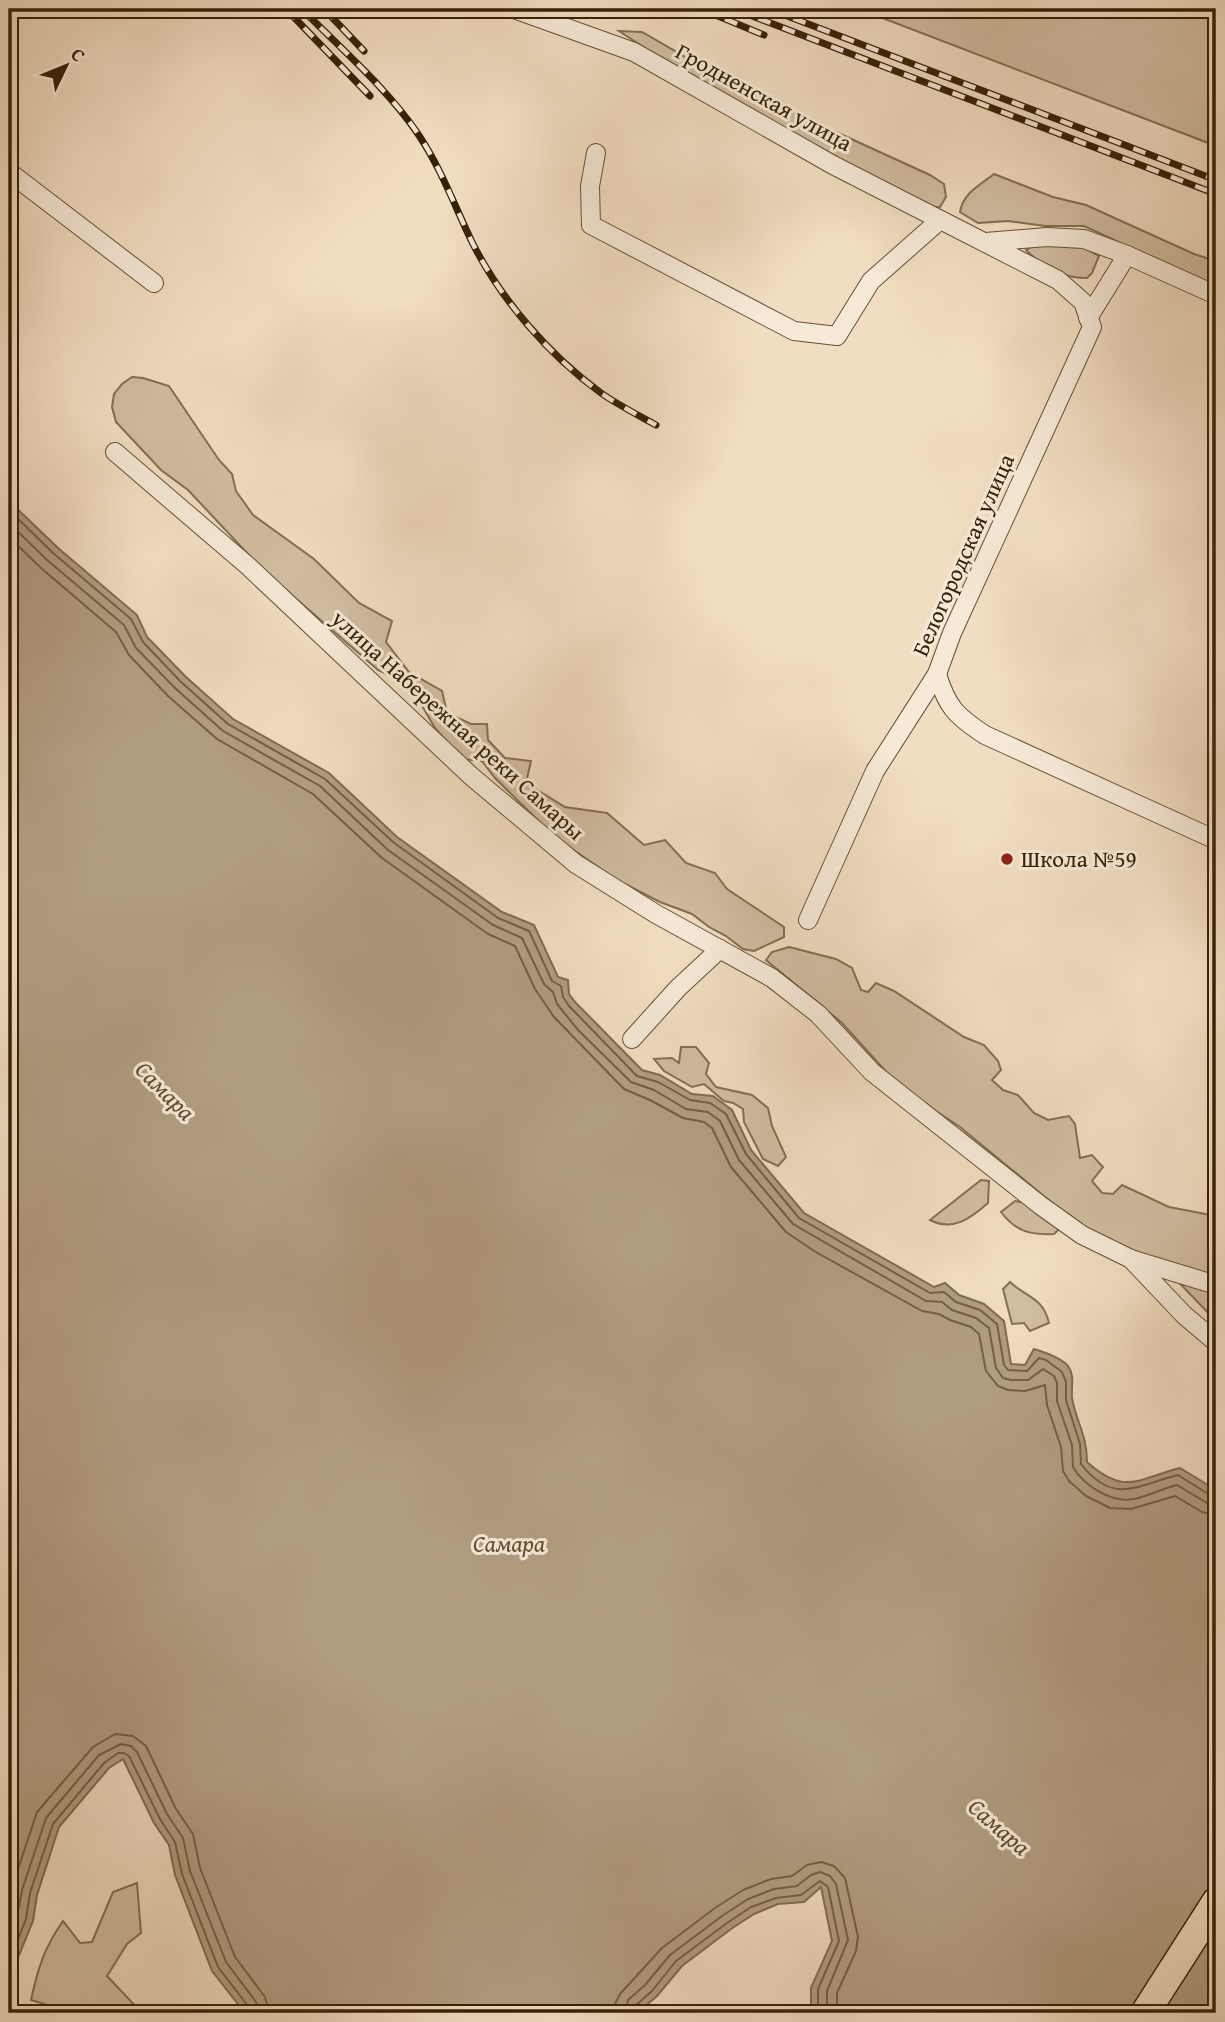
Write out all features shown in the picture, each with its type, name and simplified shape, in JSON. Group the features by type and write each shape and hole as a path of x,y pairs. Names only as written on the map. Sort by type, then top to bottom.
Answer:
{"main road":[{"path":"1144,2013 1216,1902"}],"street":[{"name":"Гродненская улица","path":"514,9 634,52 833,165 1058,280 1086,310"},
{"path":"596,153 590,187 591,225 794,331 837,337 871,281 940,220"},
{"path":"9,172 154,283"},
{"path":"984,242 1046,237 1084,239 1216,295"},
{"path":"1086,310 1127,255"},
{"name":"Белогородская улица","path":"1086,310 1092,327 951,632 937,674 944,699 960,718 985,734 1216,840"},
{"name":"улица Набережная реки Самары","path":"115,452 248,566 471,776 576,863 656,914 772,978 818,1014 872,1072 1040,1205 1082,1235 1131,1259 1184,1315 1216,1342"},
{"path":"808,920 875,771 937,674"},
{"path":"632,1039 678,988 720,949"},
{"path":"1131,1259 1216,1285"}],"shaded area":[{"path":"859,9 1216,9 1216,146"},
{"path":"619,31 642,32 788,110 930,175 944,184 946,197 940,207 929,207 802,139 657,56"},
{"path":"994,174 1053,197 1086,205 1194,254 1216,261 1216,287 1084,226 1045,226 1008,221 978,223 960,212 968,195"},
{"path":"1035,245 1083,247 1099,256 1092,273 1087,278 1078,278 1046,266 1026,250"},
{"path":"132,377 169,386 219,460 232,474 236,491 253,515 314,559 359,603 392,621 386,642 409,672 442,691 447,713 471,724 487,724 488,740 505,758 531,761 526,783 565,807 607,813 644,845 665,840 686,863 715,873 727,889 784,927 784,937 754,951 743,949 692,914 660,902 619,881 556,838 495,778 482,761 462,759 435,728 421,704 397,679 378,670 263,570 188,490 161,470 116,422 112,407 114,394"},
{"path":"789,947 836,959 852,968 861,990 868,992 876,983 894,991 964,1037 984,1045 998,1061 1001,1070 992,1080 1003,1090 1018,1095 1034,1113 1048,1120 1069,1116 1075,1124 1080,1158 1092,1155 1103,1167 1092,1181 1102,1193 1113,1194 1122,1185 1169,1207 1216,1216 1216,1278 1127,1249 1079,1225 960,1127 900,1087 842,1023 766,960 772,952"},
{"path":"681,1047 696,1047 709,1063 706,1074 716,1087 752,1095 768,1108 772,1126 786,1157 778,1166 763,1159 744,1122 743,1109 724,1101 704,1084 692,1087 664,1071 654,1059 672,1058 679,1063"},
{"path":"981,1180 989,1181 988,1203 982,1209 954,1224 946,1225 930,1220"},
{"path":"1015,1201 1026,1203 1059,1229 1054,1234 1046,1234 1031,1233 1018,1228 1001,1212"},
{"path":"1163,1266 1216,1285 1216,1321"},
{"path":"1010,1282 1039,1303 1049,1323 1030,1331 1024,1323 1012,1324 1003,1289"},
{"path":"137,1883 141,1933 127,1944 107,1976 142,2013 68,2013 31,2000 42,1959 63,1921 80,1943 92,1942 113,1892"}],"water":[{"name":"Самара","path":"9,501 58,548 137,615 147,637 233,719 329,773 397,837 502,912 534,925 558,977 568,980 569,994 575,1002 642,1070 660,1075 692,1094 713,1096 732,1110 751,1150 804,1213 934,1287 945,1283 959,1295 984,1304 1004,1321 1011,1364 1025,1365 1034,1349 1065,1363 1071,1373 1072,1398 1085,1444 1087,1462 1112,1479 1122,1482 1142,1480 1180,1468 1216,1490 1216,2013 811,2013 811,1988 832,1941 821,1887 804,1902 778,1904 754,1914 731,1929 682,1966 657,1996 637,2013 245,2013 212,1971 175,1875 169,1845 154,1823 123,1759 109,1768 59,1827 37,1895 33,1921 15,1965 9,1994"}],"railway":[{"path":"286,9 370,96"},
{"path":"302,9 406,117 441,174 485,265 528,326 582,378 628,410 656,425"},
{"path":"324,9 364,51"},
{"path":"701,9 764,35"},
{"path":"734,9 1216,194"},
{"path":"769,9 1216,180"}],"place":[{"name":"Школа №59","path":"1007,859"}]}
